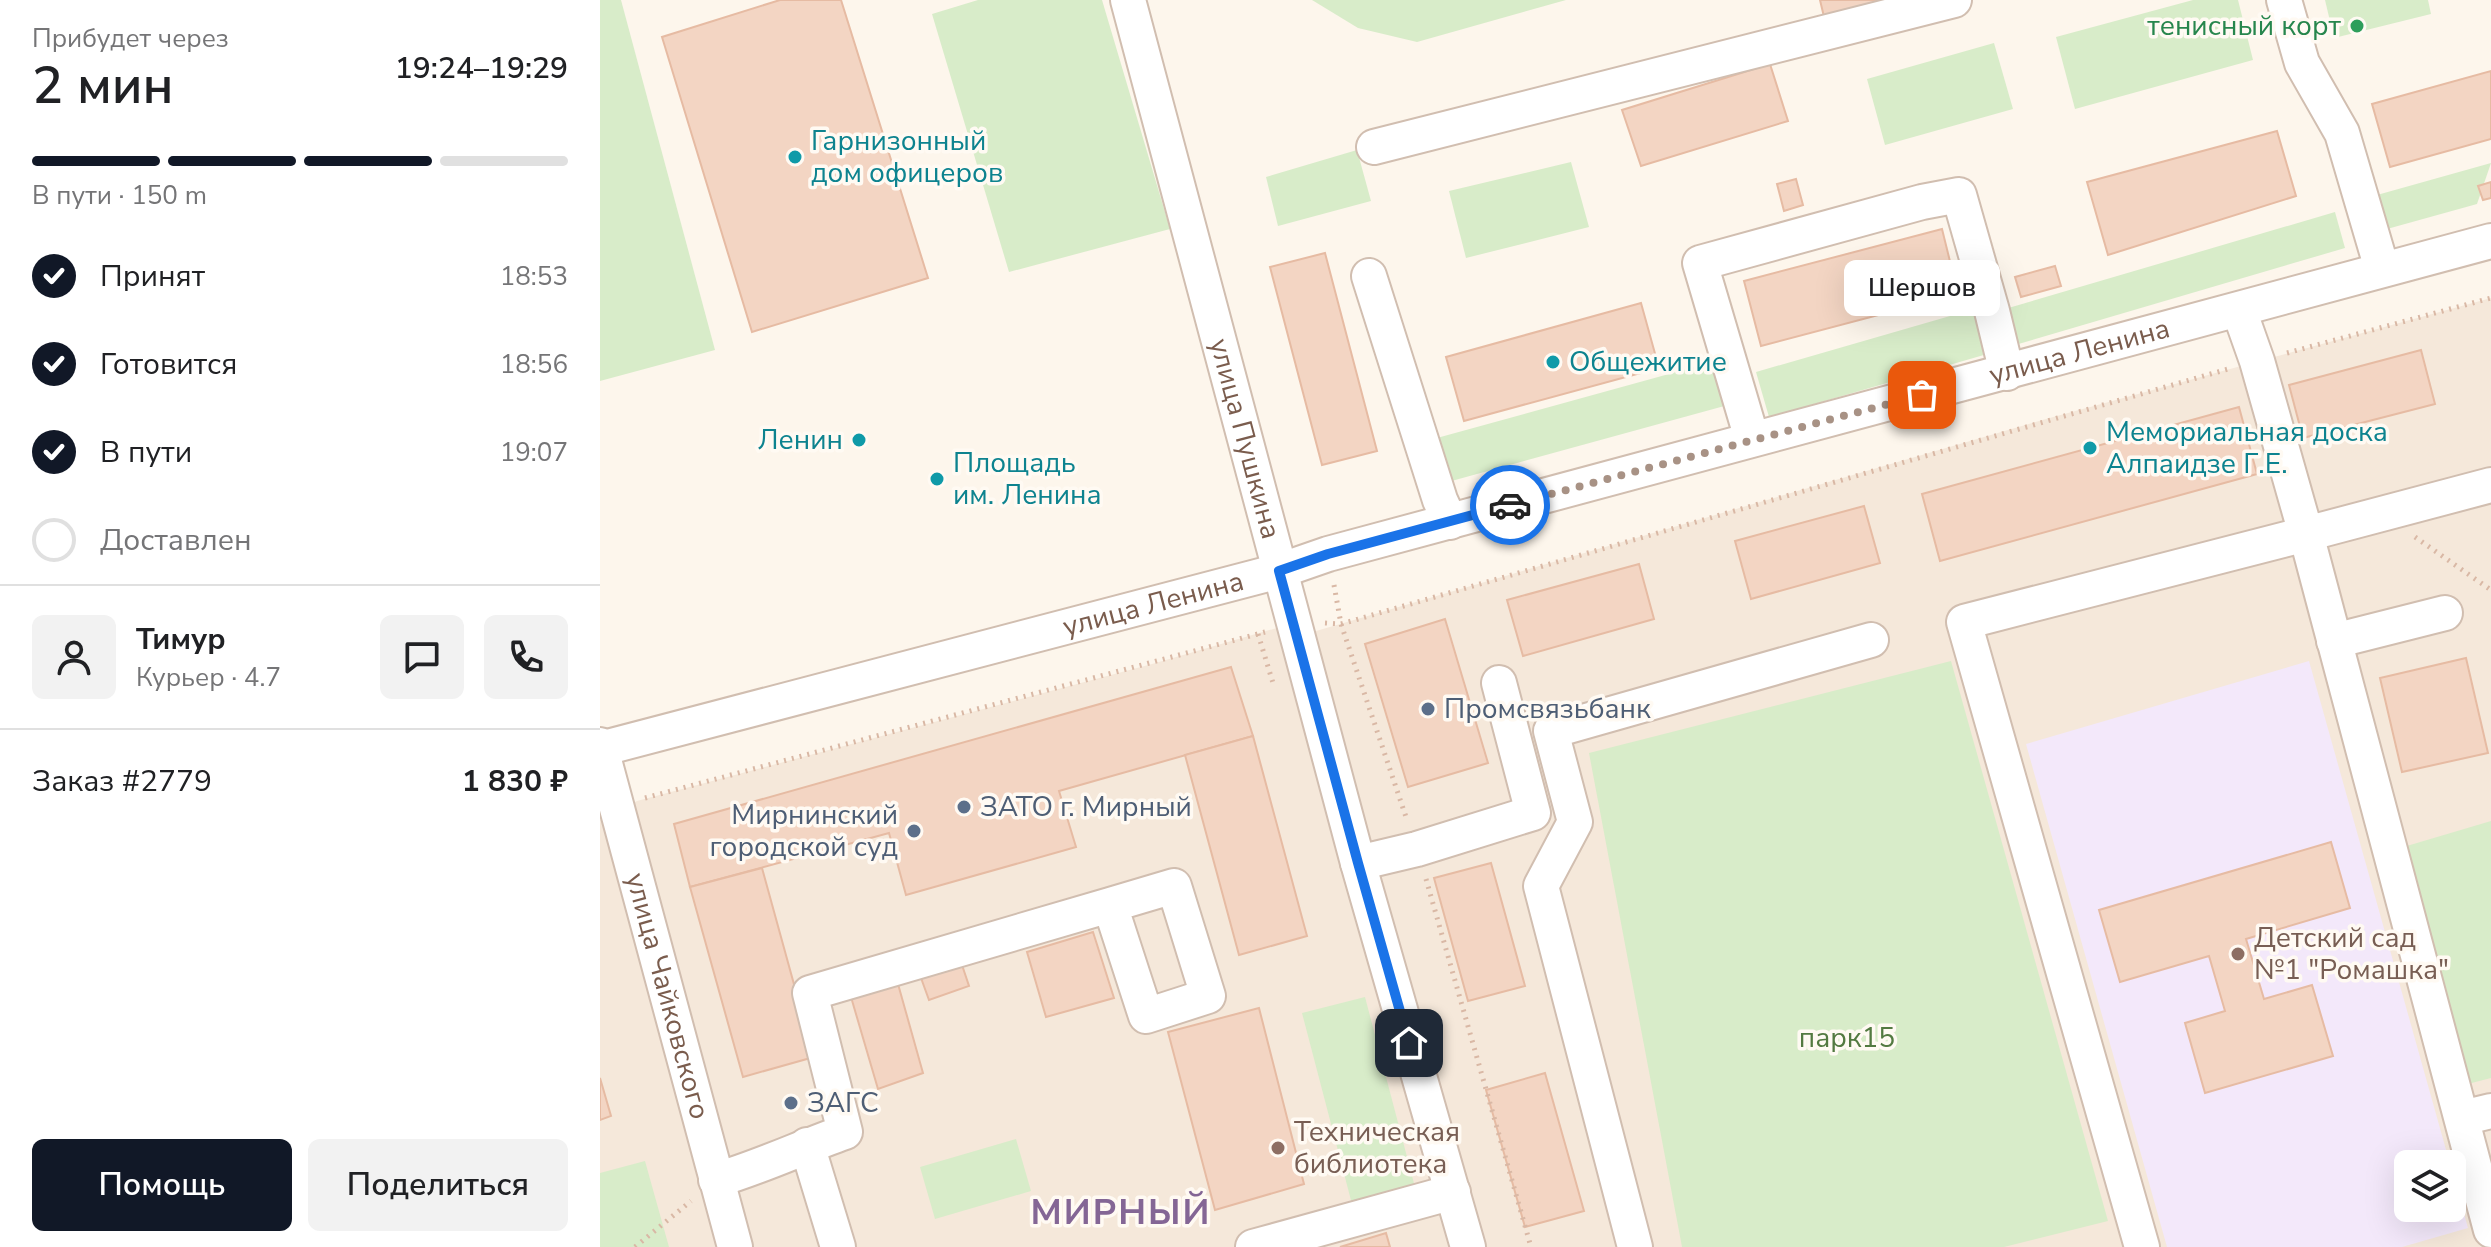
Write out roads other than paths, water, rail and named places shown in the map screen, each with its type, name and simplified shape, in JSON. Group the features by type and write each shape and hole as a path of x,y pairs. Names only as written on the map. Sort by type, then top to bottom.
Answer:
{"street":[{"name":"улица Пушкина","path":"1128,0 1358,863 1468,1247"},
{"path":"1374,147 1954,0"},
{"path":"2284,0 2302,63 2342,133 2382,269"},
{"path":"1752,439 1700,263 1922,202 1959,195 2007,373"},
{"name":"улица Ленина","path":"600,747 1279,571 1328,554 2491,241"},
{"path":"1369,276 1440,500 1450,522"},
{"path":"2239,310 2257,361 2334,641 2477,1115 2491,1230"},
{"path":"2132,1245 1964,622 2491,485"},
{"path":"2334,641 2445,613"},
{"path":"1635,1247 1541,886 1575,822 1551,731 1871,640"},
{"path":"1358,863 1417,849 1533,813 1499,683"},
{"name":"улица Чайковского","path":"600,747 735,1247"},
{"path":"716,1180 750,1170 845,1132 810,993 1110,905"},
{"path":"807,1145 838,1247"},
{"path":"1253,1247 1301,1241 1453,1192"}],"place":[{"name":"тенисный корт","path":"2357,26"},
{"name":"Гарнизонный дом офицеров","path":"795,157"},
{"name":"Общежитие","path":"1553,362"},
{"name":"Шершов","path":"1922,395"},
{"name":"Ленин","path":"859,440"},
{"name":"Мемориальная доска Алпаидзе Г.Е.","path":"2090,448"},
{"name":"Площадь им. Ленина","path":"937,479"},
{"name":"Промсвязьбанк","path":"1428,709"},
{"name":"ЗАТО г. Мирный","path":"964,807"},
{"name":"Мирнинский городской суд","path":"914,831"},
{"name":"Детский сад №1 \"Ромашка\"","path":"2238,954"},
{"name":"ЗАГС","path":"791,1103"},
{"name":"Техническая библиотека","path":"1278,1148"}],"district":[{"name":"МИРНЫЙ","path":"1121,1212"}],"park label":[{"name":"парк15","path":"1847,1038"}]}
